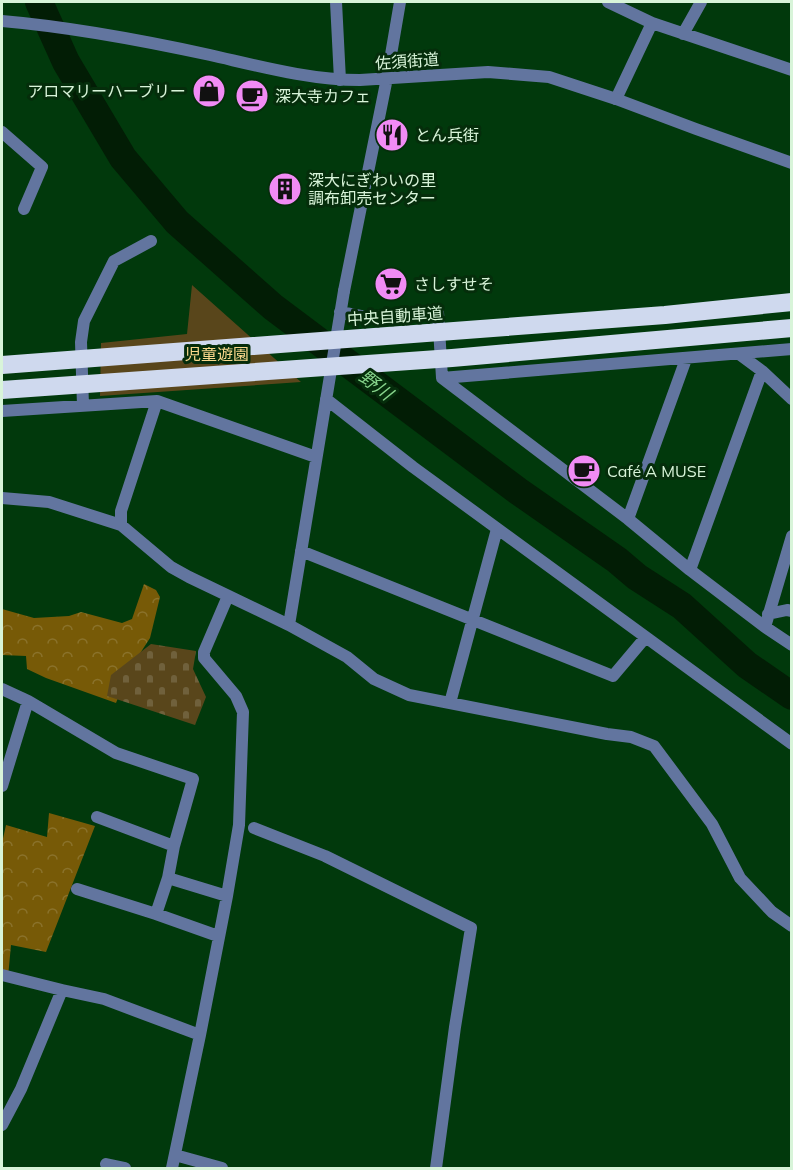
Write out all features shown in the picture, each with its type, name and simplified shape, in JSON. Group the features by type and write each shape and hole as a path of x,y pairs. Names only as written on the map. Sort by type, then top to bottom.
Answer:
{"highway":[{"name":"中央自動車道","path":"2,365 665,315 792,302"},
{"path":"2,390 452,358 792,328"}],"street":[{"path":"336,2 340,80"},
{"path":"289,624 340,312 400,2"},
{"path":"608,2 652,23 792,70"},
{"path":"683,34 701,2"},
{"name":"佐須街道","path":"2,21 82,30 146,41 291,72 340,80 488,72 549,77 792,163"},
{"path":"616,99 652,23"},
{"path":"2,132 42,167 24,210"},
{"path":"83,406 81,342 84,321 114,261 152,241"},
{"path":"340,312 366,317 438,312 442,378 628,519 690,570 792,645"},
{"path":"442,378 792,350"},
{"path":"739,354 762,371 792,399"},
{"path":"628,519 686,359"},
{"path":"690,570 762,371"},
{"path":"326,399 413,467 792,744"},
{"path":"121,525 121,511 157,401"},
{"path":"2,411 157,401 316,457"},
{"path":"2,498 49,502 121,525 171,567 289,624 347,657 374,679 409,694 631,737 654,746 712,824 740,878 772,912 792,926"},
{"path":"450,703 497,529"},
{"path":"765,627 792,536"},
{"path":"300,551 613,676 645,638"},
{"path":"172,1168 200,1035 239,825 243,712 236,696 204,658 204,652 228,596"},
{"path":"768,614 792,611"},
{"path":"2,689 28,701 116,753 194,779 156,914"},
{"path":"2,786 6,754 28,701"},
{"path":"97,817 174,846"},
{"path":"254,828 326,856 471,928 436,1168"},
{"path":"168,878 227,896"},
{"path":"77,889 218,936"},
{"path":"2,975 104,999 200,1035"},
{"path":"2,1125 21,1089 62,990"},
{"path":"175,1155 222,1168"},
{"path":"106,1164 125,1168"}],"green space":[{"name":"児童遊園","path":"192,285 301,382 100,396 101,343 187,334"},
{"path":"144,584 156,590 160,597 150,638 128,672 116,703 27,669 26,656 2,655 2,609 34,618 69,616 81,612 122,623 132,619"},
{"path":"151,644 196,651 193,669 206,697 195,725 107,696 111,675"},
{"path":"49,813 95,826 46,952 11,945 8,977 2,975 2,843 6,825 47,837"}],"waterway":[{"name":"野川","path":"39,2 66,62 123,158 177,222 273,307 518,491 617,560 637,577 682,606 747,665 792,696"}],"place":[{"name":"アロマリーハーブリー","path":"209,91"},
{"name":"深大寺カフェ","path":"252,96"},
{"name":"とん兵街","path":"392,135"},
{"name":"深大にぎわいの里 調布卸売センター","path":"285,189"},
{"name":"さしすせそ","path":"391,284"},
{"name":"Café A MUSE","path":"584,471"}]}
